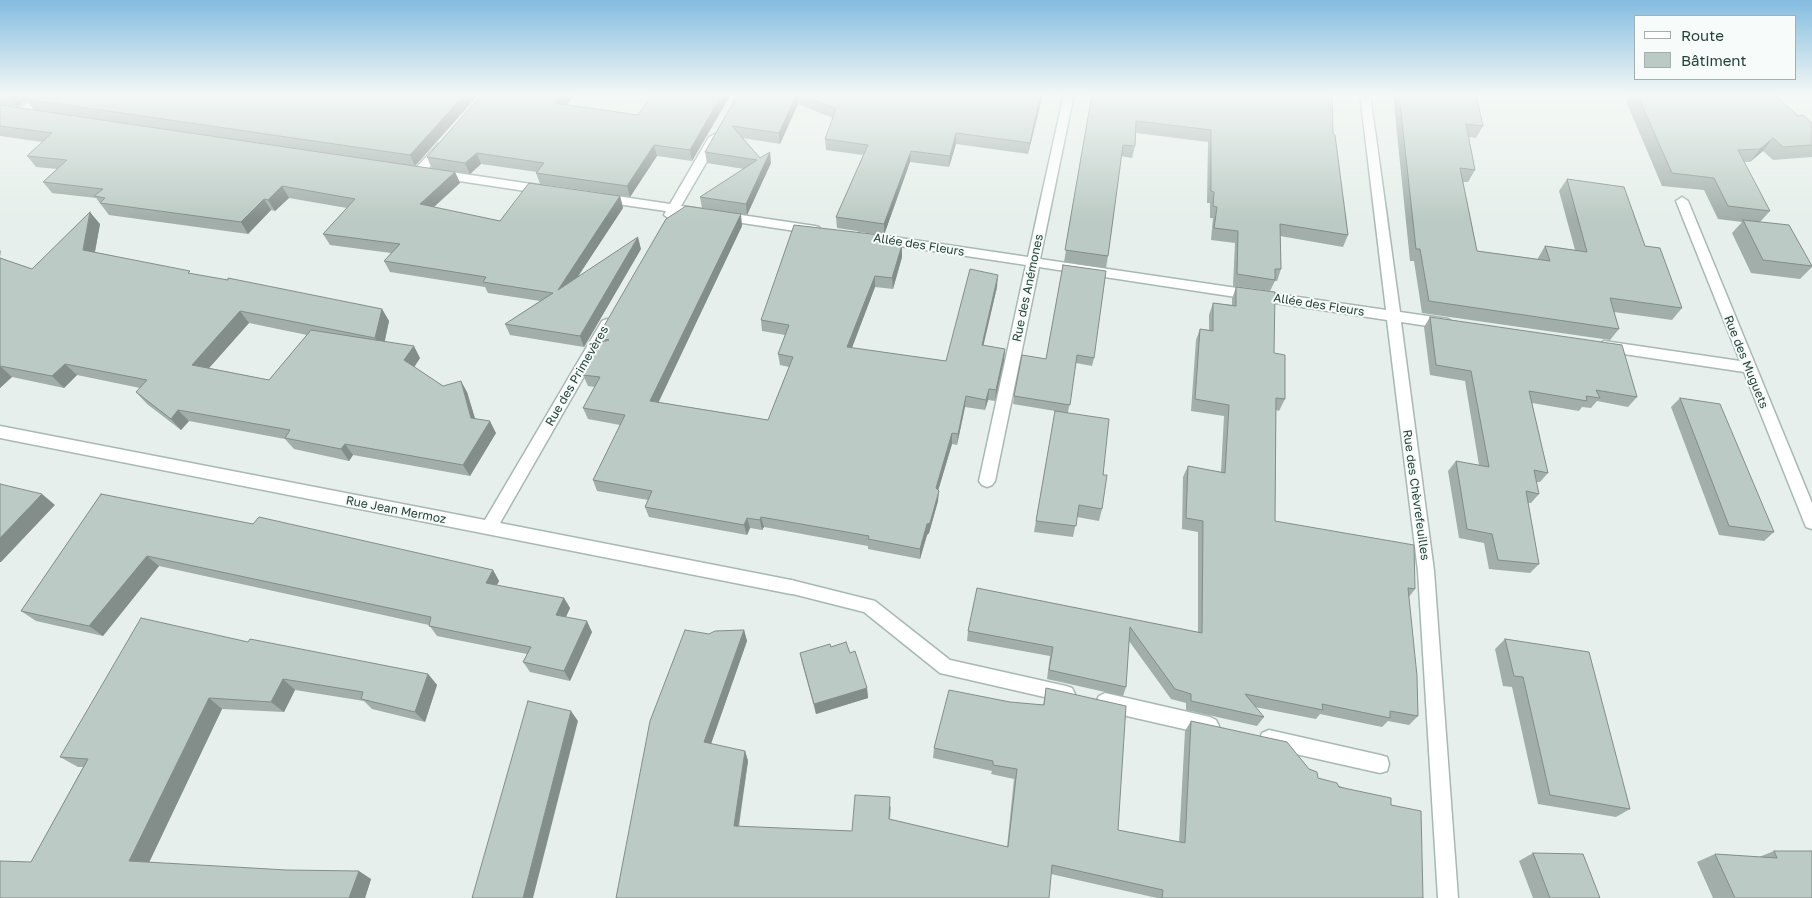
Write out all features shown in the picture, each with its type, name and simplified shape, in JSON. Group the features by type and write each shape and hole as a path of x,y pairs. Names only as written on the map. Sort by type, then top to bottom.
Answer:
{"street":[{"path":"451,136 415,171 562,192"},
{"path":"664,225 716,136"},
{"name":"Rue des Anémones","path":"987,481 1060,136"},
{"name":"Rue des Chèvrefeuilles","path":"1370,136 1426,571 1448,898"},
{"path":"591,196 831,232"},
{"name":"Rue des Muguets","path":"1682,201 1812,522"},
{"name":"Allée des Fleurs","path":"850,235 1462,326"},
{"name":"Rue des Primevères","path":"490,528 616,310"},
{"path":"1590,344 1748,367"},
{"name":"Rue Jean Mermoz","path":"0,432 792,587 869,606 946,667 1225,729"},
{"path":"1254,736 1380,764"}],"building":[{"path":"49,136 210,136 455,172 420,204 500,221 529,183 620,196 558,290 638,237 580,336 505,324 553,293 483,282 486,277 384,261 400,244 323,234 355,199 282,186 268,200 264,199 241,222 100,203 105,198 94,196 103,189 43,182 67,160 27,156"},
{"path":"279,136 427,136 410,155"},
{"path":"445,136 698,136 690,150 654,145 627,186 536,173 544,163 477,153 465,163 427,157"},
{"path":"714,136 741,136 760,158 770,152 746,204 700,197 757,160 705,152"},
{"path":"826,136 955,136 950,156 911,151 884,224 836,217 868,145 825,139"},
{"path":"978,136 1032,136 1030,143"},
{"path":"1085,136 1135,136 1135,146 1123,145 1108,256 1065,250"},
{"path":"1211,136 1335,136 1348,235 1280,224 1281,269 1275,269 1275,280 1237,274 1238,231 1214,228 1217,207 1213,206 1214,192 1211,191"},
{"path":"1404,136 1468,136 1475,170 1460,168 1477,251 1550,261 1545,246 1587,252 1567,179 1624,187 1645,246 1660,248 1682,308 1610,298 1619,329 1429,301 1420,249 1416,249"},
{"path":"1656,136 1812,136 1812,145 1783,147 1773,138 1760,149 1738,150 1770,211 1728,206 1714,178 1672,173"},
{"path":"686,206 741,214 650,401 768,420 793,357 778,354 789,325 761,320 794,225 880,235 878,242 902,245 892,278 875,276 847,347 946,361 970,269 998,275 982,345 1005,349 996,390 989,389 986,400 966,396 958,434 952,433 936,488 939,491 920,549 868,539 869,536 761,517 760,520 747,518 744,525 645,507 652,491 593,480 625,415 583,408 600,377 583,375 601,342 609,340 597,338 666,219"},
{"path":"90,212 83,250 190,271 188,273 228,280 228,278 382,309 375,338 240,311 192,365 269,380 311,330 414,346 404,360 443,386 461,381 471,418 490,421 463,465 345,444 341,449 285,438 290,430 178,410 171,419 136,392 147,380 65,364 52,376 0,366 0,258 32,269"},
{"path":"1743,220 1789,225 1812,266 1763,260"},
{"path":"1063,265 1106,271 1094,358 1077,355 1070,405 1014,396 1022,355 1046,359"},
{"path":"1236,287 1275,292 1274,353 1285,355 1285,399 1276,398 1275,521 1414,545 1415,589 1408,588 1417,676 1418,716 1390,711 1390,718 1322,704 1323,710 1245,694 1264,717 1191,701 1191,694 1175,689 1130,627 1126,687 1049,670 1053,647 968,631 977,588 1202,633 1203,521 1186,518 1188,466 1225,473 1229,405 1195,399 1200,329 1213,331 1213,303 1236,306"},
{"path":"1430,317 1622,345 1637,397 1596,390 1600,398 1586,396 1587,401 1529,391 1548,473 1534,470 1539,494 1526,491 1539,564 1498,560 1492,534 1467,529 1456,461 1489,467 1471,371 1436,365"},
{"path":"1680,398 1720,404 1774,532 1729,526"},
{"path":"1055,411 1109,419 1103,475 1107,475 1102,509 1079,505 1076,526 1036,521"},
{"path":"0,484 42,494 0,538"},
{"path":"101,494 253,524 259,517 493,570 486,583 564,598 556,615 587,621 564,671 523,662 531,647 429,626 431,617 147,556 89,626 21,611"},
{"path":"141,618 248,642 250,639 428,674 415,712 361,699 363,692 283,679 271,702 209,698 129,861 287,870 359,871 349,898 0,898 0,861 31,862 88,759 60,757"},
{"path":"685,630 709,634 715,631 744,630 704,742 745,751 734,826 852,831 855,795 890,797 889,819 1008,847 1017,769 993,765 993,761 934,748 949,690 1010,702 1044,705 1046,688 1126,706 1118,830 1185,843 1191,721 1287,742 1309,769 1317,772 1318,778 1337,783 1339,787 1391,798 1391,805 1421,811 1423,898 1162,898 1163,890 1052,865 1049,898 616,898 650,721"},
{"path":"1505,639 1589,652 1630,809 1550,795 1523,677 1514,676"},
{"path":"846,642 850,653 855,651 867,688 814,704 800,653 830,644 831,647"},
{"path":"528,701 571,711 523,898 472,898"},
{"path":"1774,851 1812,851 1812,898 1735,898 1715,854 1777,858"},
{"path":"1533,853 1583,854 1600,898 1550,898"}]}
